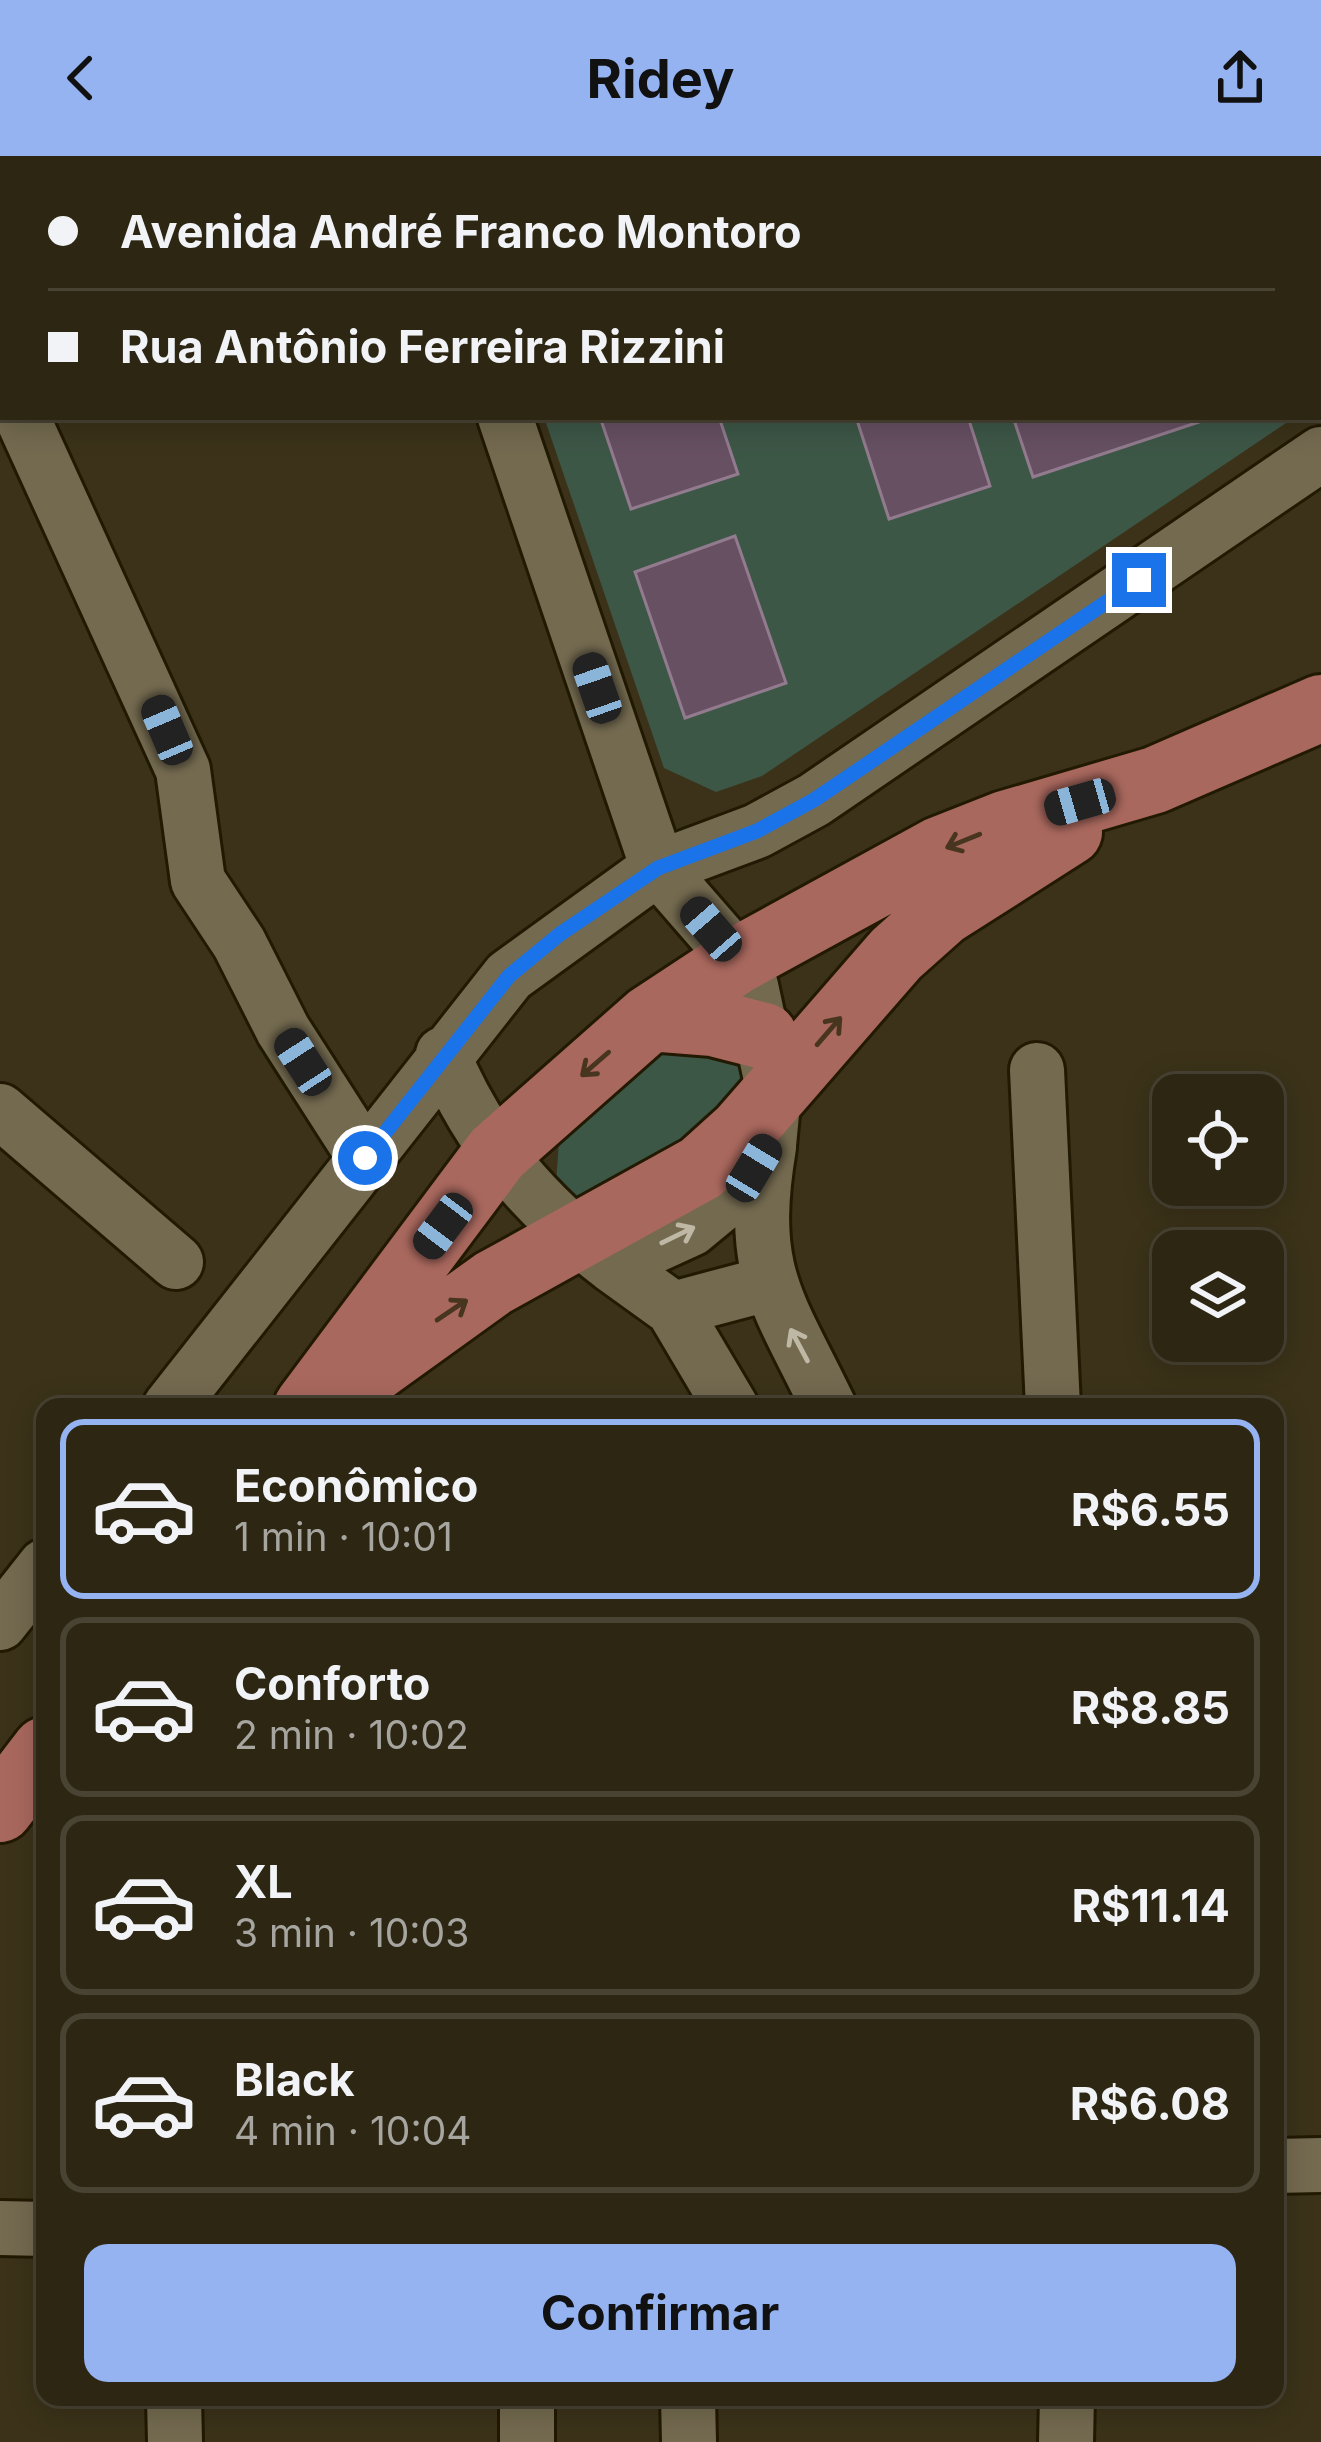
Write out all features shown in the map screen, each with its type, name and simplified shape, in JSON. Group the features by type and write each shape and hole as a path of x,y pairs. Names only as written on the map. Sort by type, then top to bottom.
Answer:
{"main road":[{"path":"314,1398 497,1153 650,1018 737,960 939,850 1005,824 1155,781 1321,708"},
{"path":"338,1398 426,1327 493,1282 595,1251 701,1168 896,954 942,913 1155,781"},
{"path":"650,1018 681,1018 769,1091"},
{"path":"0,1809 36,1762"}],"street":[{"path":"23,420 183,770 198,881 239,944 283,1030 365,1158"},
{"path":"506,420 658,868 737,960 751,986 769,1091 760,1226 767,1284 825,1398"},
{"path":"177,1398 442,1054 509,976 658,868 757,831 814,800 1321,454"},
{"path":"442,1054 457,1090 520,1184 595,1251 673,1309 725,1398"},
{"path":"1037,1070 1053,1398"},
{"path":"0,1111 176,1262"},
{"path":"673,1309 767,1284"},
{"path":"0,1623 36,1577"},
{"path":"1284,2166 1321,2165"},
{"path":"0,2228 36,2229"},
{"path":"174,2406 175,2442"},
{"path":"527,2406 527,2442"},
{"path":"688,2406 689,2442"},
{"path":"1066,2442 1067,2406"}],"green space":[{"path":"545,420 1291,420 762,776 716,792 664,768"},
{"path":"671,1045 743,1061 743,1087 728,1113 583,1206 556,1183 559,1141 631,1072"}],"building":[{"path":"601,420 720,420 738,474 631,509"},
{"path":"857,420 969,420 990,486 889,519"},
{"path":"1014,420 1205,420 1033,477"},
{"path":"735,536 786,683 685,718 635,572"}],"route":[{"path":"365,1158 442,1054 509,976 560,934 658,868 757,831 814,800 1139,580"}]}
